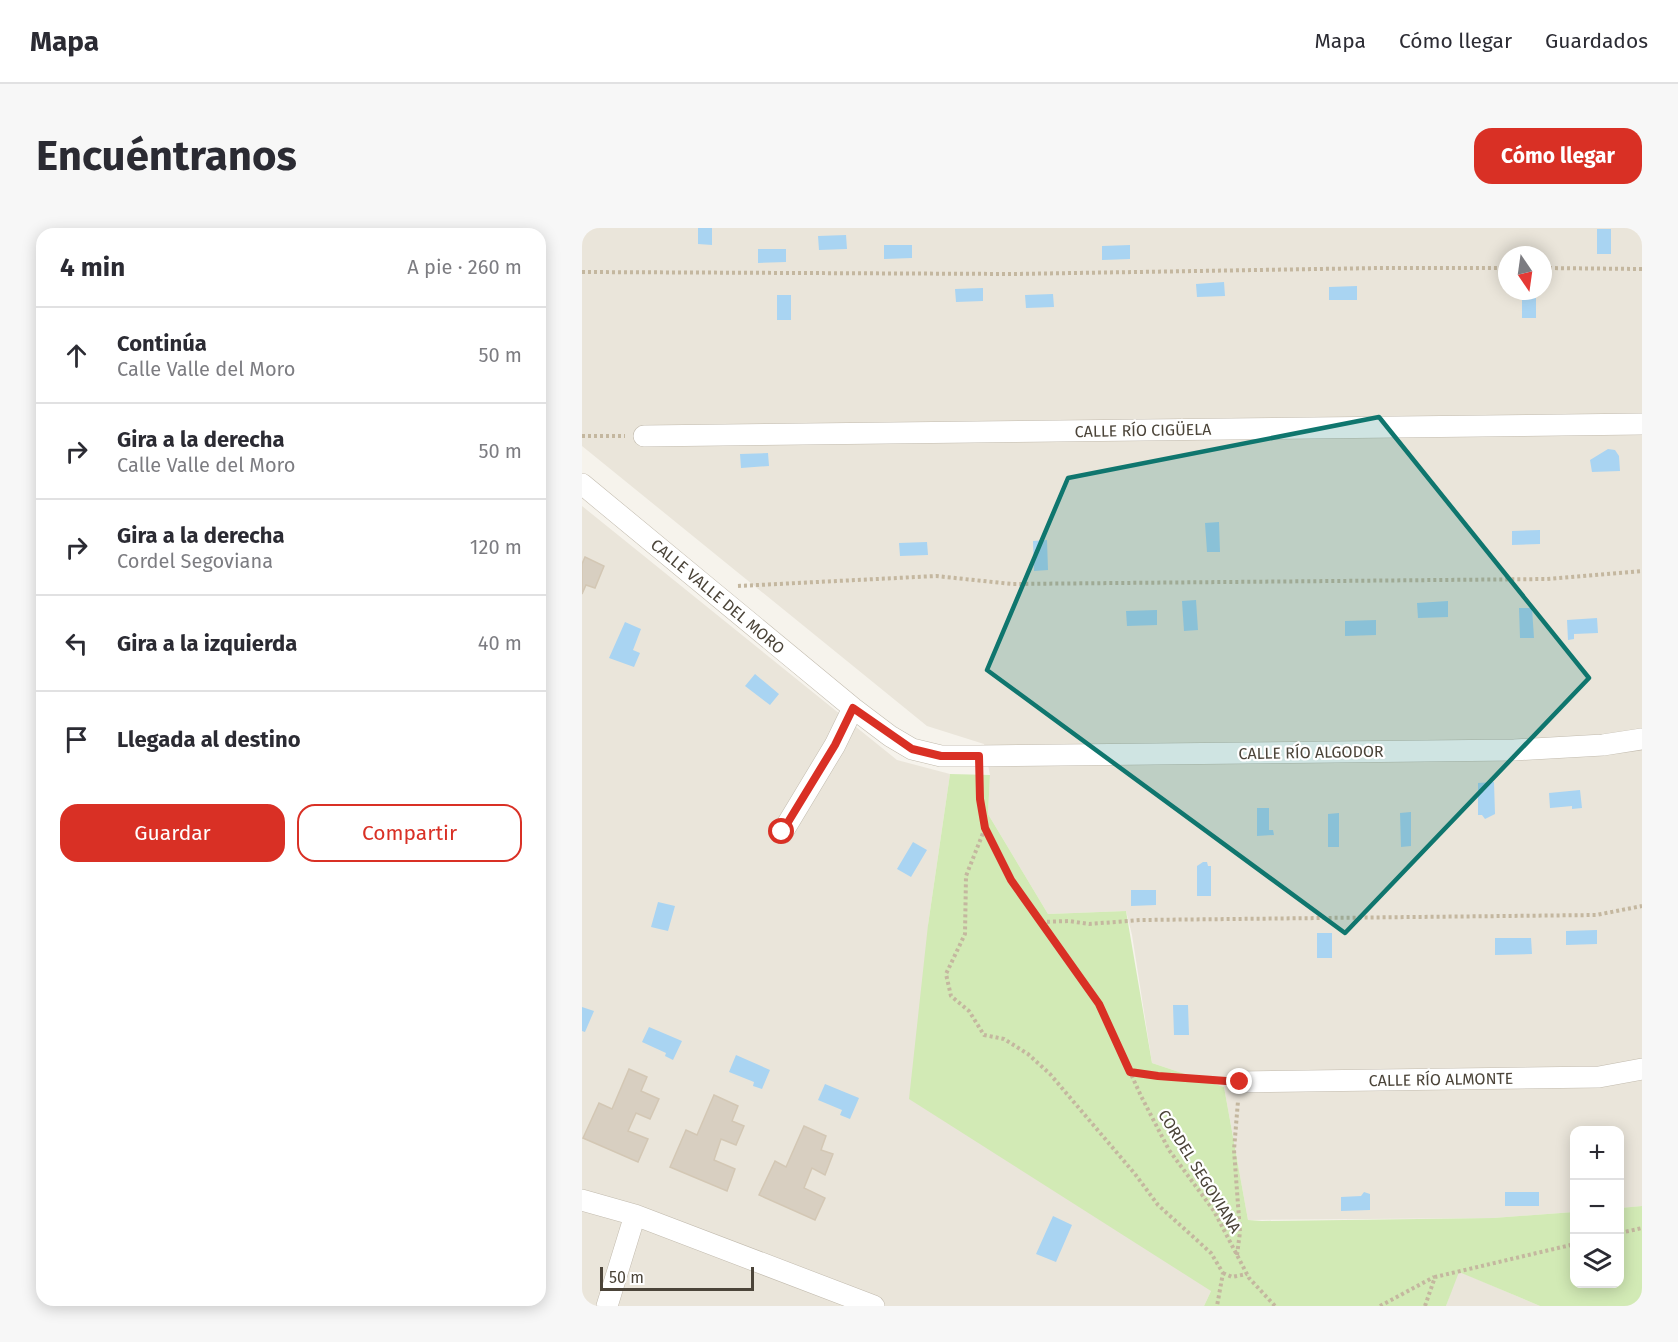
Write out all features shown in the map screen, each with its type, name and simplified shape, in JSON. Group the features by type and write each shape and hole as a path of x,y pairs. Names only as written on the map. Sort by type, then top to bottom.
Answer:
{"street":[{"name":"CALLE RÍO CIGÜELA","path":"644,436 1642,424"},
{"name":"CALLE VALLE DEL MORO","path":"582,484 853,708 912,749 941,756 979,756"},
{"path":"782,832 835,745 853,708"},
{"name":"CALLE RÍO ALGODOR","path":"979,756 1514,750 1603,746 1642,739"},
{"name":"CALLE RÍO ALMONTE","path":"1240,1082 1599,1077 1642,1070"},
{"path":"582,1200 634,1215 874,1306"},
{"path":"607,1306 634,1215"}],"path":[{"path":"582,272 1014,274 1498,268"},
{"path":"1552,268 1642,268"},
{"path":"582,436 644,436"},
{"path":"708,588 936,576 1023,584 1547,579 1642,571"},
{"name":"CORDEL SEGOVIANA","path":"979,756 980,799 985,828 1011,880 1099,1004 1169,1150 1214,1211 1246,1274 1275,1306"},
{"path":"985,828 966,876 965,934 946,974 951,996 969,1011 984,1035 1004,1039 1028,1054 1050,1074 1135,1174 1158,1205 1211,1253 1223,1273 1232,1277 1246,1274"},
{"path":"1041,922 1069,921 1089,924 1141,920 1585,916 1642,906"},
{"path":"1130,1072 1240,1082 1234,1150 1240,1232 1237,1256"},
{"path":"1624,1232 1642,1228"},
{"path":"1380,1306 1435,1277 1570,1245"},
{"path":"1217,1306 1223,1273"},
{"path":"1425,1306 1435,1277"}],"highlighted area":[{"path":"1379,417 1589,678 1345,933 987,670 1068,478"}],"shaded area":[{"path":"582,228 1642,228 1642,1206 1624,1208 1624,1126 1570,1126 1570,1212 1493,1218 1248,1220 1224,1087 1152,1063 1132,935 1126,911 1048,914 988,814 990,775 984,744 927,726 582,446"},
{"path":"582,506 897,760 950,774 928,925 1211,1291 1204,1306 582,1306"},
{"path":"1458,1271 1540,1306 1446,1306"}],"green space":[{"path":"950,774 990,775 988,814 1048,914 1126,911 1152,1063 1224,1087 1248,1220 1493,1218 1570,1212 1570,1288 1624,1288 1624,1208 1642,1206 1642,1306 1540,1306 1459,1272 1446,1306 1204,1306 1211,1291 909,1099 928,925"}],"water":[{"path":"698,228 712,228 712,245 698,244"},
{"path":"1597,229 1611,229 1611,254 1597,254"},
{"path":"846,235 847,249 819,250 818,236"},
{"path":"884,245 912,245 912,258 884,259"},
{"path":"1130,245 1130,259 1102,260 1102,246"},
{"path":"758,249 786,249 786,262 758,263"},
{"path":"1224,282 1225,296 1197,297 1196,284"},
{"path":"1357,286 1357,300 1329,300 1329,287"},
{"path":"983,288 983,301 956,302 955,289"},
{"path":"1053,294 1054,307 1026,308 1025,295"},
{"path":"777,295 791,295 791,320 777,320"},
{"path":"1522,300 1536,300 1536,318 1522,318"},
{"path":"1608,449 1615,450 1619,456 1620,471 1592,472 1590,460"},
{"path":"768,453 769,466 741,468 740,454"},
{"path":"1219,522 1220,552 1207,552 1205,523"},
{"path":"1540,530 1540,544 1512,545 1512,531"},
{"path":"1047,540 1048,570 1034,571 1033,541"},
{"path":"927,542 928,555 900,556 899,543"},
{"path":"1196,600 1198,630 1184,631 1182,601"},
{"path":"1448,601 1448,617 1418,618 1417,603"},
{"path":"1519,608 1532,608 1534,638 1520,638"},
{"path":"1157,610 1157,625 1127,626 1126,611"},
{"path":"1597,618 1598,633 1574,634 1574,639 1568,640 1567,620"},
{"path":"1376,620 1376,635 1345,636 1345,621"},
{"path":"625,622 641,629 633,650 640,653 634,667 609,658"},
{"path":"755,674 779,694 770,705 745,686"},
{"path":"1494,782 1495,814 1485,819 1482,815 1478,815 1478,783"},
{"path":"1580,790 1582,808 1572,809 1572,806 1550,808 1549,793"},
{"path":"1257,808 1269,808 1269,830 1273,830 1274,835 1257,836"},
{"path":"1411,812 1411,846 1401,847 1400,813"},
{"path":"1339,813 1339,847 1328,847 1328,814"},
{"path":"913,842 927,850 911,877 897,869"},
{"path":"1203,862 1211,866 1211,896 1197,896 1197,866"},
{"path":"1131,890 1156,890 1156,905 1131,906"},
{"path":"658,902 675,906 668,931 651,927"},
{"path":"1597,930 1597,944 1566,945 1566,931"},
{"path":"1317,933 1332,933 1332,958 1317,958"},
{"path":"1495,938 1531,938 1532,954 1495,955"},
{"path":"1173,1005 1188,1005 1189,1035 1174,1035"},
{"path":"582,1007 594,1011 585,1032 582,1031"},
{"path":"649,1027 682,1041 673,1060 665,1056 666,1053 642,1042"},
{"path":"736,1055 770,1070 762,1089 753,1086 754,1082 729,1072"},
{"path":"825,1084 859,1098 850,1119 840,1115 842,1110 818,1100"},
{"path":"1364,1192 1370,1194 1370,1210 1341,1211 1341,1197 1361,1196"},
{"path":"1505,1192 1539,1192 1539,1206 1505,1206"},
{"path":"1053,1216 1072,1225 1056,1262 1036,1254"}],"building":[{"path":"585,557 604,566 595,588 586,585 582,594 582,564"},
{"path":"629,1069 647,1077 641,1091 659,1099 650,1119 636,1113 628,1131 648,1139 638,1162 583,1138 599,1103 612,1109"},
{"path":"714,1095 738,1106 732,1121 744,1126 736,1145 721,1139 714,1160 735,1169 727,1191 670,1167 686,1130 697,1135"},
{"path":"804,1126 826,1136 821,1150 833,1154 825,1175 812,1168 804,1188 825,1198 815,1220 759,1195 775,1161 786,1167"}],"route":[{"path":"782,832 835,745 853,708 890,736 912,749 941,756 979,756 980,799 985,828 1011,880 1099,1004 1130,1072 1240,1082"}]}
